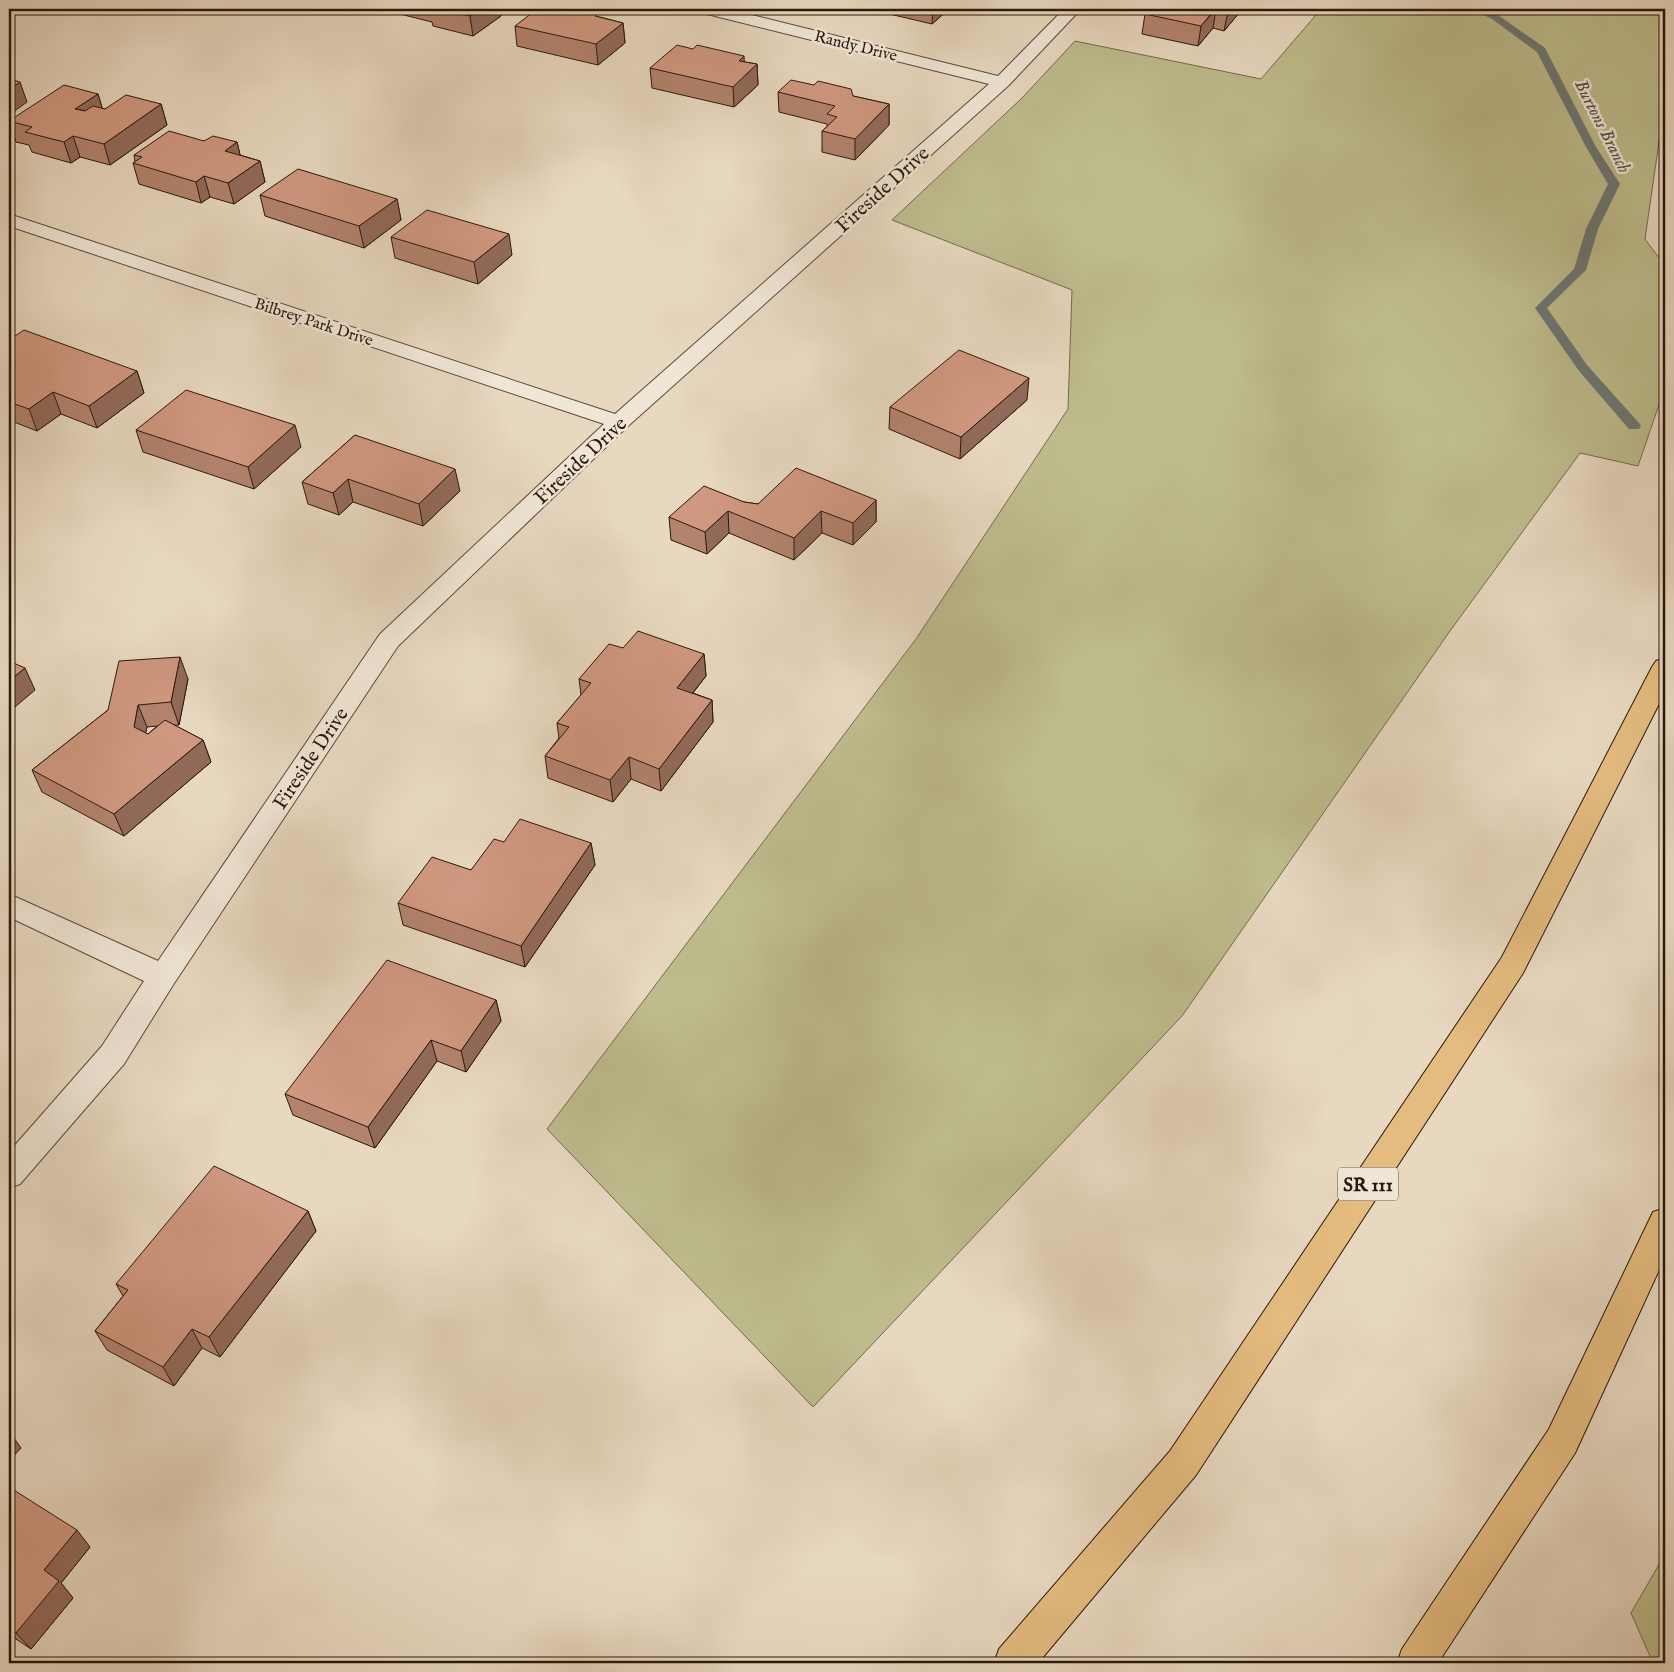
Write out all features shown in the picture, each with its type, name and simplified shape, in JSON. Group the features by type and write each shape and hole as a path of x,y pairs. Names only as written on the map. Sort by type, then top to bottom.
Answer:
{"highway":[{"name":"SR 111","path":"1013,1663 1183,1463 1513,965 1665,667"},
{"path":"1416,1663 1562,1440 1665,1222"}],"street":[{"name":"Randy Drive","path":"709,9 1002,82"},
{"name":"Fireside Drive","path":"9,1174 112,1055 389,640 619,422 1002,82 1073,9"},
{"name":"Bilbrey Park Drive","path":"9,220 619,422"},
{"path":"9,905 163,977"}],"shaded area":[{"path":"1321,9 1665,9 1665,100 1645,239 1665,266 1665,387 1638,466 1580,453 1450,631 1182,1016 813,1407 547,1129 916,639 1068,409 1072,290 892,220 1022,98 1075,41 1261,79"},
{"path":"1665,1554 1665,1663 1653,1663 1631,1613"}],"building":[{"path":"440,9 481,9 470,16"},
{"path":"537,9 578,9 599,13 595,16 623,23 596,44 515,26"},
{"path":"1149,9 1215,9 1201,26 1145,14"},
{"path":"677,45 693,49 697,45 744,56 739,61 757,64 733,87 650,68"},
{"path":"9,79 20,82 9,90"},
{"path":"791,80 814,85 818,81 851,89 853,96 889,104 855,139 822,131 837,117 827,114 835,106 778,92"},
{"path":"64,85 98,94 75,109 85,111 93,106 105,109 126,95 161,104 104,144 73,136 64,142 25,132 32,127 9,121"},
{"path":"169,131 204,141 213,136 237,142 225,151 260,161 228,183 204,176 196,182 133,163 142,157 134,155"},
{"path":"298,169 397,199 359,226 260,195"},
{"path":"427,210 509,234 474,262 391,237"},
{"path":"24,330 137,371 89,406 53,392 29,409 9,402 9,340"},
{"path":"959,350 1029,378 961,437 890,407"},
{"path":"186,390 295,425 248,467 136,430"},
{"path":"355,435 455,469 419,504 348,479 333,493 302,482"},
{"path":"796,468 876,500 853,523 821,511 794,538 728,511 705,532 669,517 704,486 744,502 758,504"},
{"path":"638,631 704,654 677,688 712,700 659,769 629,757 610,780 545,756 569,727 557,723 591,683 579,679 609,644 623,648"},
{"path":"180,657 171,702 138,705 134,727 148,734 165,720 203,740 114,814 32,770 108,710 119,661"},
{"path":"9,661 25,668 9,681"},
{"path":"520,819 591,843 521,946 398,903 432,857 471,870 494,839 504,842"},
{"path":"387,960 496,1000 461,1051 431,1040 368,1127 285,1094"},
{"path":"214,1166 308,1211 209,1337 192,1329 163,1367 95,1331 128,1290 116,1284"},
{"path":"9,1487 77,1530 44,1570 59,1581 16,1633 9,1628"}],"waterway":[{"name":"Burtons Branch","path":"1477,9 1495,17 1541,50 1591,147 1614,184 1592,229 1580,270 1541,308 1583,368 1634,426"}]}
